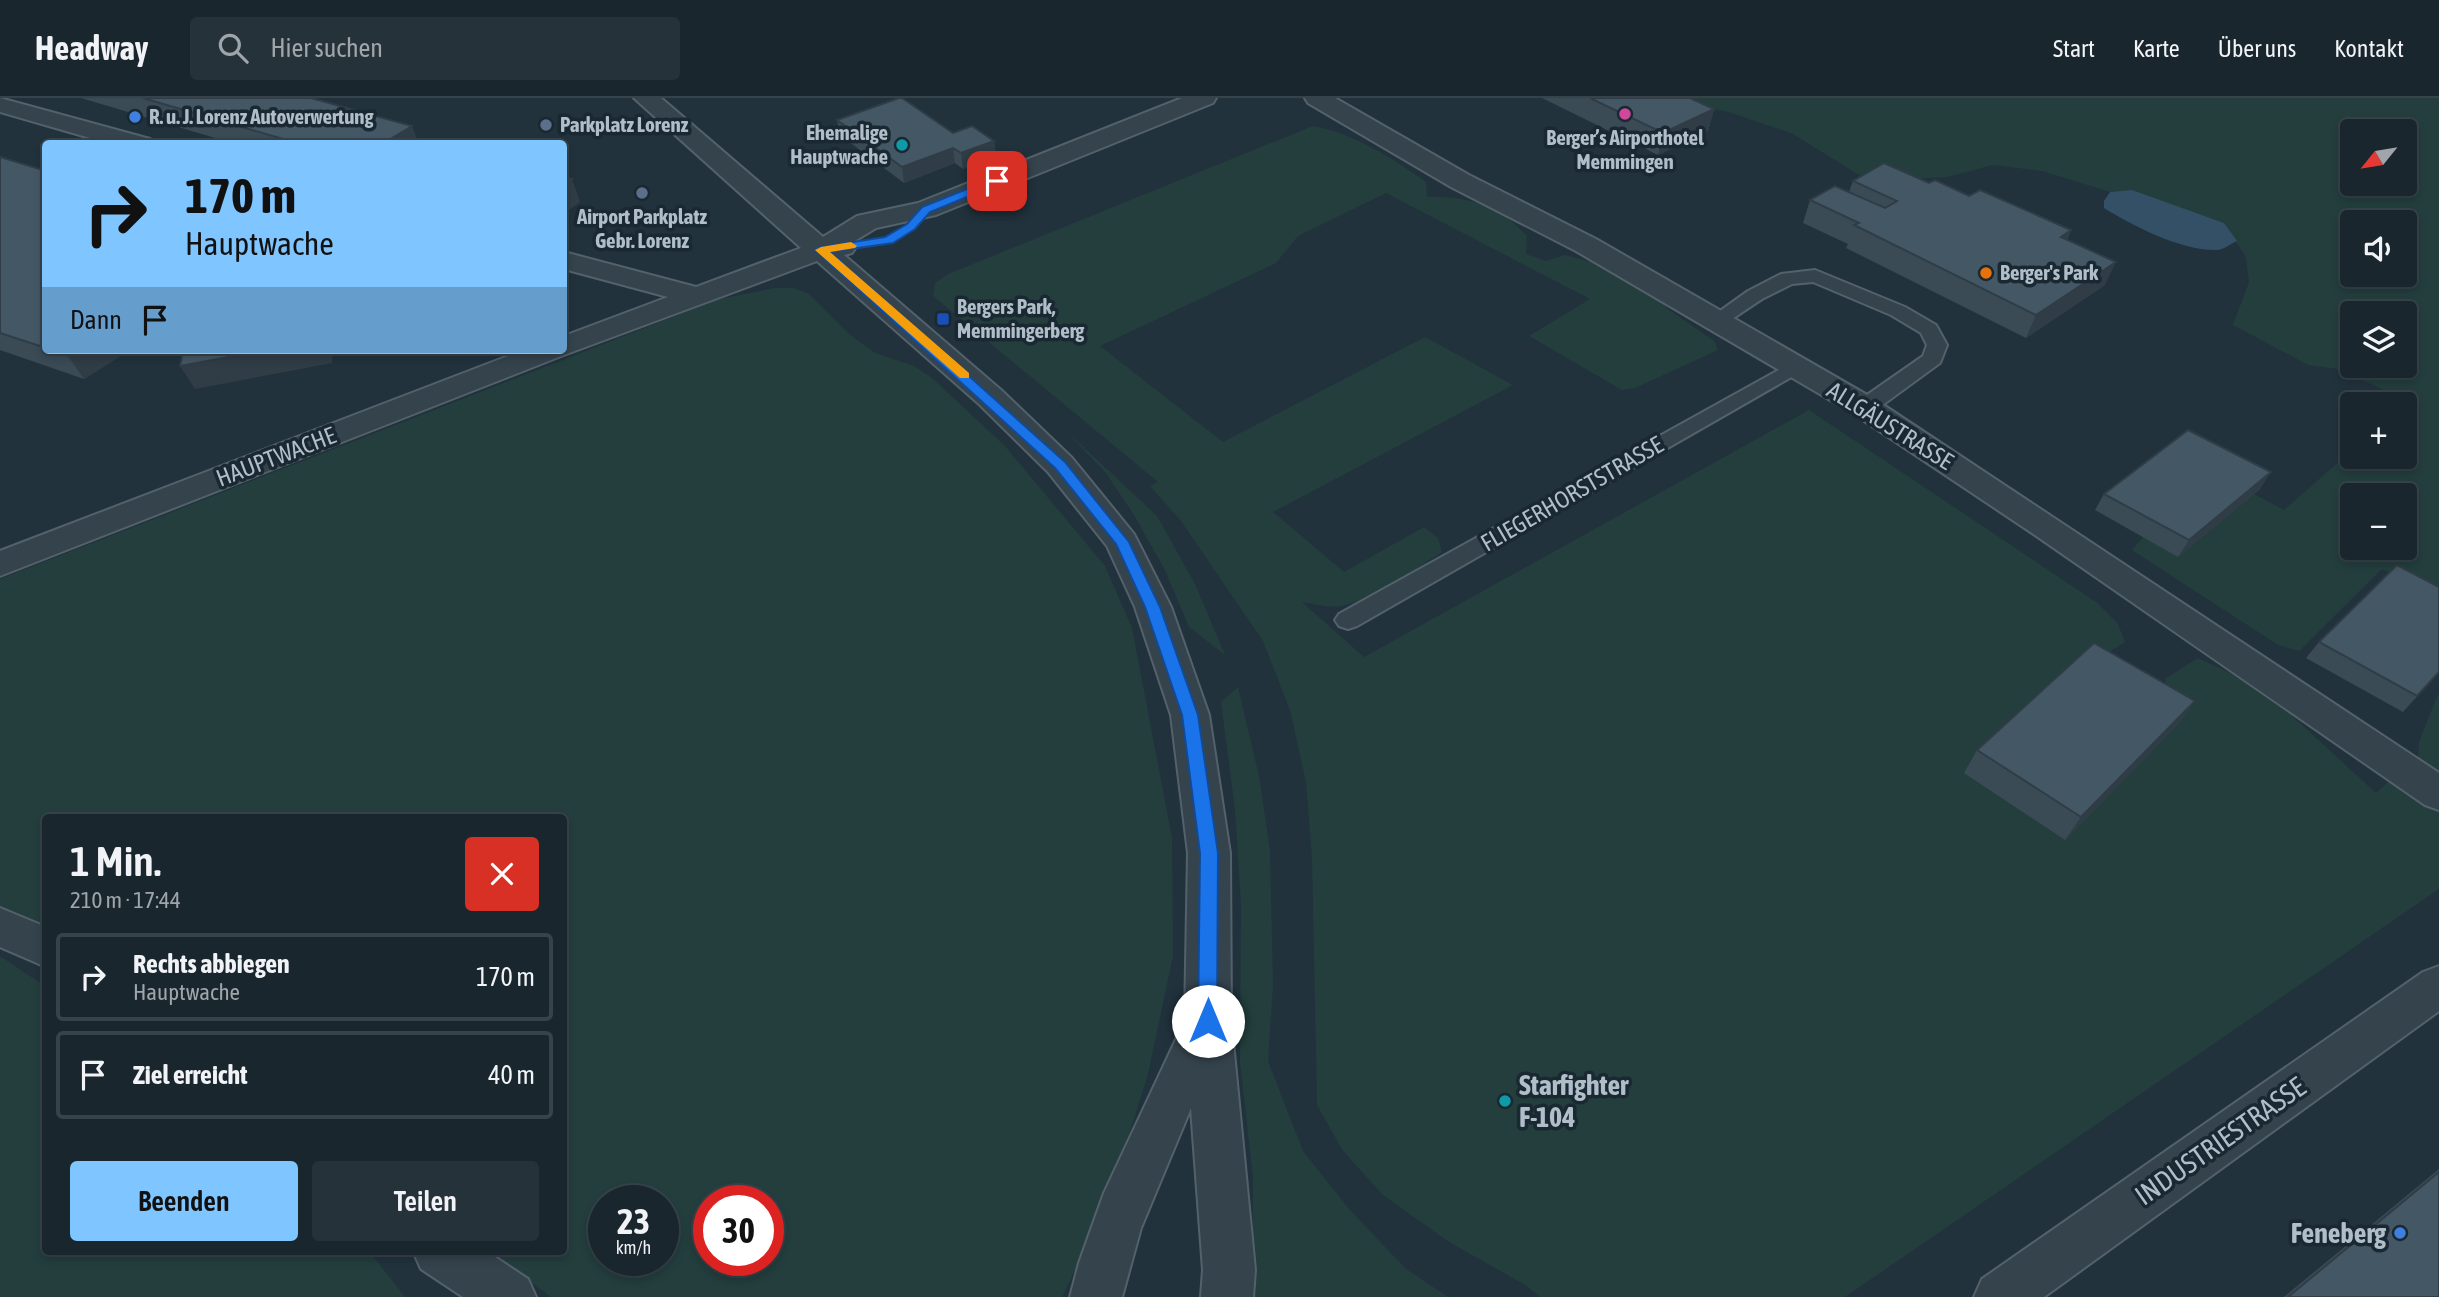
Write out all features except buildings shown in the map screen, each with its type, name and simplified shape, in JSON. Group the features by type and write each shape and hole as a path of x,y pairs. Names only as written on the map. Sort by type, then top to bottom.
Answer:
{"street":[{"path":"646,98 990,397 1060,465 1122,542 1153,607 1190,715 1209,853 1208,1021 1229,1270 1227,1297"},
{"path":"567,345 694,295 821,250 889,240 911,226 926,209 1204,98"},
{"name":"ALLGÄUSTRASSE","path":"1317,98 1460,181 1586,245 1866,407 2058,534 2439,794"},
{"path":"0,104 127,140"},
{"path":"567,261 694,295"},
{"name":"HAUPTWACHE","path":"0,564 542,354"},
{"path":"0,927 42,946"},
{"name":"INDUSTRIESTRASSE","path":"2000,1297 2439,986"},
{"path":"1096,1297 1102,1268 1129,1198 1208,1021"},
{"path":"438,1255 457,1297"},
{"path":"442,1255 510,1297"}],"lane":[{"path":"1716,321 1755,295 1788,278 1815,275 1887,305 1929,329 1937,345 1933,359 1866,407"},
{"name":"FLIEGERHORSTSTRASSE","path":"1348,620 1795,367"}],"green space":[{"path":"1659,98 2439,98 2439,597 2382,569 2299,651 2278,645 2132,550 2143,537 2254,494 2284,510 2340,461 2340,469 2417,469 2417,392 2388,392 2358,378 2417,378 2417,301 2340,301 2340,370 2308,365 2233,325 2249,282 2246,257 2224,223 2132,191 2110,192 2042,171 1993,165 1947,177 1896,180 1859,175 1793,134 1729,112"},
{"path":"1313,126 1358,140 1386,156 1426,182 1427,197 1456,198 1482,204 1494,210 1527,236 1526,254 1546,261 1565,255 1604,265 1653,291 1668,309 1714,341 1718,350 1635,388 1622,390 1529,336 1590,299 1386,193 1298,236 1276,263 1100,346 1223,442 1425,337 1513,385 1273,512 1344,572 1424,527 1438,538 1442,552 1371,596 1339,606 1302,602 1364,657 1809,410 2096,602 2118,624 2125,642 2109,652 2168,703 2165,679 2198,658 2239,677 2288,712 2376,793 2394,777 2439,805 2439,889 1845,1297 1540,1297 1527,1286 1449,1242 1383,1195 1343,1151 1317,1105 1312,858 1306,782 1290,710 1263,641 1181,521 1150,486 1158,482 933,296 935,283 948,274"},
{"path":"775,288 793,288 809,294 849,334 875,353 914,366 932,378 1005,446 1105,566 1132,628 1172,838 1173,956 1148,1074 1108,1202 1062,1297 551,1297 493,1255 567,1255 567,814 42,814 42,935 0,906 0,579 719,299"},
{"path":"1064,429 1157,516 1195,584 1225,655 1189,627 1165,570 1134,515 1106,473"},
{"path":"1238,687 1259,776 1270,850 1273,985 1268,1061 1303,1151 1349,1209 1406,1269 1448,1297 1252,1297 1253,1178 1240,1062 1241,903 1235,810 1221,702"},
{"path":"2439,692 2439,783 2418,761 2419,742"},
{"path":"0,956 42,984 42,1255 372,1255 405,1297 0,1297"}],"water":[{"path":"2132,190 2224,223 2237,241 2217,250 2189,246 2143,229 2104,208 2104,201 2110,192"}],"slow traffic":[{"path":"851,246 821,250 965,376"}],"place":[{"name":"Berger’s Airporthotel Memmingen","path":"1625,114"},
{"name":"R. u. J. Lorenz Autoverwertung","path":"135,117"},
{"name":"Parkplatz Lorenz","path":"546,125"},
{"name":"Ehemalige Hauptwache","path":"902,145"},
{"name":"Airport Parkplatz Gebr. Lorenz","path":"642,193"},
{"name":"Berger's Park","path":"1986,273"},
{"name":"Bergers Park, Memmingerberg","path":"943,319"},
{"name":"Starfighter F-104","path":"1505,1101"},
{"name":"Feneberg","path":"2400,1233"}],"route":[{"path":"997,181 926,209 911,226 889,240 821,250 990,397 1060,465 1122,542 1153,607 1190,715 1209,853 1208,1021"}]}
